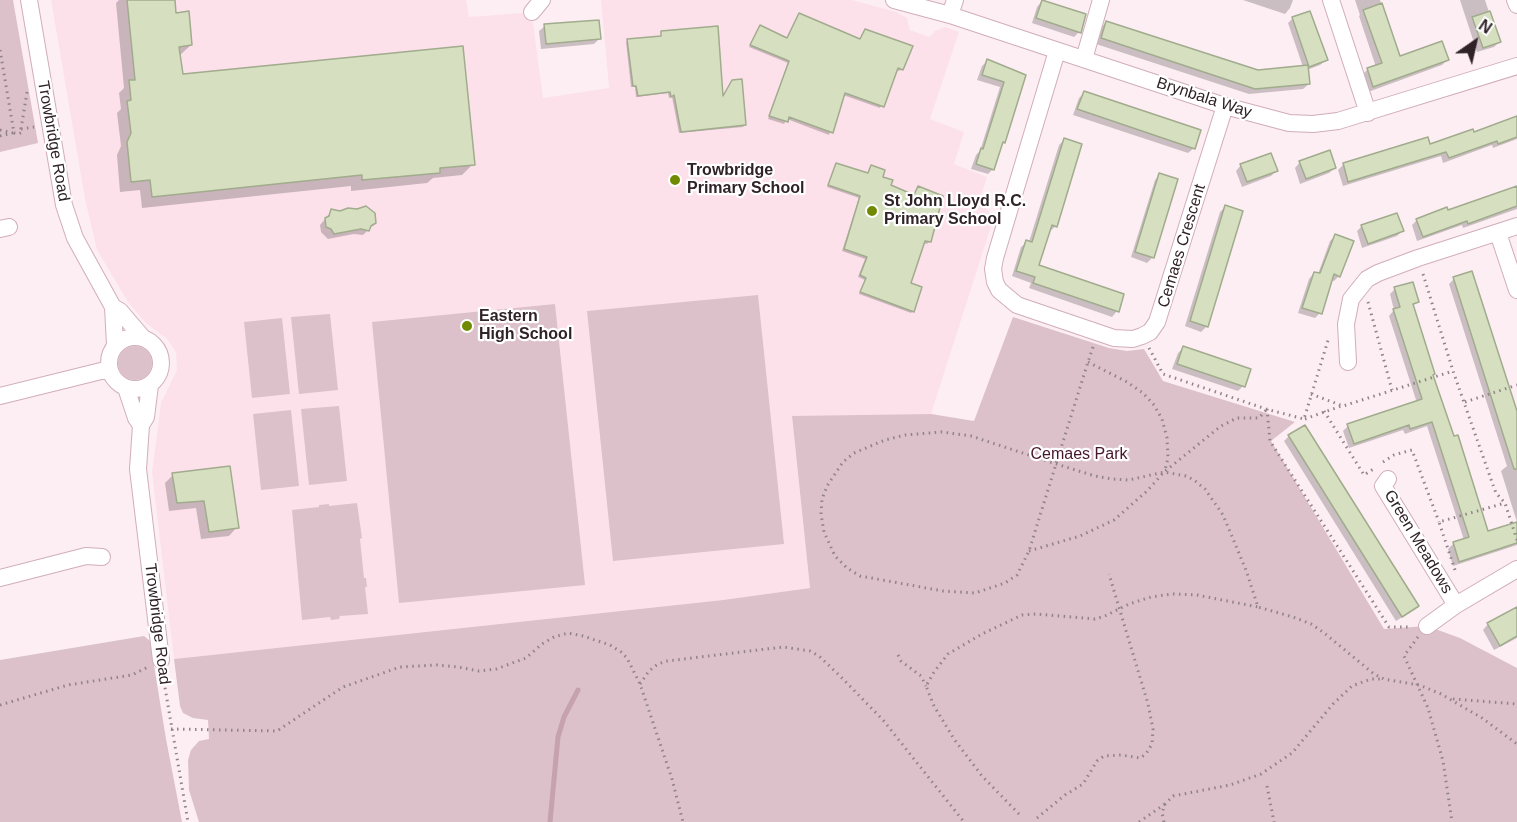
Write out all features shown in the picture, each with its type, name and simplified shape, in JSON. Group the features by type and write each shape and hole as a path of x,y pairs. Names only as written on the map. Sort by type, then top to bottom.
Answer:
{"street":[{"name":"Trowbridge Road","path":"29,0 64,205 75,238 112,307 115,345 110,355 110,371 119,384 126,388 136,418 141,425"},
{"name":"Brynbala Way","path":"894,0 952,8 1057,51 1273,120 1313,124 1338,121 1517,66"},
{"path":"1084,59 1101,0"},
{"path":"1331,0 1368,113"},
{"path":"1515,0 1517,5"},
{"path":"1057,51 995,258 993,269 995,282 999,290 1017,305 1114,338 1133,339 1142,336"},
{"name":"Cemaes Crescent","path":"1142,336 1150,332 1162,310 1225,106"},
{"path":"1348,362 1346,324 1351,299 1363,283 1378,273 1418,258 1517,226"},
{"path":"1497,233 1517,290"},
{"name":"Trowbridge Road","path":"112,307 120,311 143,338 150,341 160,355 160,372 150,385 146,417 141,425 138,469 161,660"},
{"path":"115,345 127,337 143,338"},
{"path":"0,396 101,371 110,371"},
{"path":"126,388 134,390 150,385"},
{"name":"Green Meadows","path":"1388,479 1383,486 1456,605"},
{"path":"0,578 86,556 102,557"},
{"name":"Green Meadows","path":"1427,626 1456,605 1517,569"}],"path":[{"path":"0,50 14,133"},
{"path":"0,130 19,134 22,132 28,87"},
{"path":"21,129 34,127"},
{"path":"0,136 14,133"},
{"path":"1418,258 1496,493 1505,503 1517,540"},
{"path":"1363,283 1392,390"},
{"path":"1304,419 1331,331"},
{"path":"1142,336 1163,374 1304,419 1454,371"},
{"path":"1095,341 1088,362 1056,464 1029,551 1017,575 1005,583 975,593 943,591 860,576 847,568 835,556 824,532 821,514 822,499 834,474 843,462 854,453 885,440 905,435 942,432 971,436 1056,464 1095,476 1129,480 1164,472 1186,476 1194,480 1205,489 1223,515 1258,607"},
{"path":"1088,362 1127,382 1143,393 1154,405 1162,419 1167,438 1168,458 1164,472"},
{"path":"1465,402 1517,385"},
{"path":"1311,394 1343,406"},
{"path":"1029,551 1080,536 1114,520 1147,491 1164,472 1221,426 1237,418 1259,418 1267,409"},
{"path":"1267,409 1270,441 1389,627 1427,626"},
{"path":"1436,572 1457,576 1440,522 1505,503"},
{"path":"1037,818 1065,795 1083,784 1097,761 1104,756 1121,755 1140,758 1146,754 1152,744 1152,721 1109,574"},
{"path":"926,686 948,654 1011,619 1036,614 1095,619 1151,597 1172,594 1207,597 1258,607 1311,624 1374,674 1384,679"},
{"path":"1427,626 1404,656 1428,708 1443,761 1452,822"},
{"path":"171,729 277,731 343,687 391,670 400,667 437,665 479,671 496,669 526,658 548,640 568,633 610,645 627,658 640,684 672,780 683,822"},
{"path":"640,684 649,671 667,661 783,647 810,651 840,676 883,720 964,822"},
{"path":"898,655 901,661 921,676 934,706 954,739 982,776 1019,814"},
{"path":"0,705 68,685 132,675 161,660"},
{"name":"Trowbridge Road","path":"161,660 188,822"},
{"path":"1140,822 1173,796 1230,785 1261,774 1292,753 1333,704 1352,686 1371,679 1419,685 1451,699 1517,744"},
{"path":"1451,699 1517,704"},
{"path":"1268,786 1274,822"},
{"path":"1164,822 1162,813 1165,804"}],"shaded area":[{"name":"Eastern High School","path":"51,0 466,0 469,17 522,13 533,23 543,98 609,88 601,0 852,0 896,12 907,18 910,30 929,37 935,31 945,27 959,32 930,119 964,132 954,164 987,177 978,205 986,208 991,215 992,223 931,414 792,417 810,588 723,600 174,659 152,472 161,403 177,370 176,352 167,339 145,322 128,302 97,250 85,199"}],"green space":[{"path":"0,0 13,0 38,143 0,152"},
{"path":"758,295 784,544 613,561 587,311"},
{"path":"555,304 585,585 399,603 372,322"},
{"path":"330,314 338,390 299,394 291,317"},
{"name":"Cemaes Park","path":"1013,317 1109,348 1127,351 1144,349 1163,381 1295,422 1271,441 1384,629 1427,626 1460,638 1517,668 1517,822 199,822 189,790 188,760 191,750 199,741 209,739 208,720 193,718 183,713 180,706 174,659 723,600 810,588 792,416 931,414 974,421"},
{"path":"282,318 290,394 252,398 244,322"},
{"path":"135,346 147,351 152,363 147,375 135,380 123,375 118,363 123,351"},
{"path":"339,406 347,481 309,485 301,409"},
{"path":"291,410 299,486 261,490 253,414"},
{"path":"357,503 368,614 340,616 339,619 331,620 330,617 302,620 292,510 319,507 319,505"},
{"path":"144,636 150,641 182,822 0,822 0,660"}],"building":[{"path":"127,0 175,0 176,13 189,11 192,45 179,47 183,74 463,46 475,165 440,168 440,173 362,180 362,175 152,197 150,180 131,182 127,142 131,133 127,101 131,100 129,80 135,80"},
{"path":"1042,0 1086,14 1081,33 1036,18"},
{"path":"1382,3 1400,56 1442,41 1449,60 1373,87 1367,68 1382,63 1363,10"},
{"path":"1310,11 1328,60 1309,67 1292,17"},
{"path":"1490,11 1501,42 1483,48 1472,17"},
{"path":"799,13 860,39 865,29 913,46 903,70 898,68 884,107 845,93 833,133 789,117 788,122 769,116 789,61 750,45 760,25 787,38"},
{"path":"599,20 601,39 546,44 544,24"},
{"path":"1106,21 1258,70 1308,65 1310,84 1255,89 1101,38"},
{"path":"718,26 723,96 732,80 742,79 746,125 681,132 674,95 671,97 670,92 638,96 636,86 633,86 627,39 661,36 661,31"},
{"path":"987,59 1026,75 1005,143 1003,142 994,170 976,164 1004,82 982,75"},
{"path":"1084,91 1201,130 1195,149 1077,109"},
{"path":"1517,116 1517,137 1498,144 1497,141 1449,158 1446,152 1348,182 1343,163 1428,137 1430,144 1473,129 1474,132"},
{"path":"1064,138 1082,144 1057,227 1052,225 1039,265 1124,294 1119,312 1033,283 1035,277 1016,271 1026,240 1032,242"},
{"path":"1330,150 1336,168 1306,179 1299,161"},
{"path":"1271,153 1278,171 1247,182 1240,164"},
{"path":"836,163 868,173 871,165 885,170 883,177 893,180 891,185 914,195 918,186 943,196 931,242 925,241 911,283 922,287 914,312 860,292 866,278 860,275 867,257 844,249 860,196 828,185"},
{"path":"1159,173 1178,179 1154,258 1135,252"},
{"path":"1517,186 1517,206 1423,237 1416,219"},
{"path":"1225,205 1243,211 1208,327 1190,321"},
{"path":"366,206 375,213 376,223 369,231 361,229 334,234 326,227 325,218 329,216 331,209 340,211"},
{"path":"1397,213 1404,231 1368,244 1361,225"},
{"path":"1335,234 1354,241 1340,277 1334,274 1322,314 1302,308 1314,272 1320,273"},
{"path":"1472,271 1517,411 1517,469 1514,469 1453,277"},
{"path":"1413,282 1419,302 1413,304 1435,374 1433,375 1454,436 1458,435 1488,531 1517,522 1517,543 1459,562 1453,542 1469,537 1432,422 1410,429 1409,425 1354,444 1347,424 1422,399 1393,309 1400,307 1394,287"},
{"path":"1183,346 1251,369 1245,387 1177,364"},
{"path":"1305,425 1419,606 1402,617 1288,435"},
{"path":"230,466 239,528 209,532 204,501 177,503 172,473"},
{"path":"1517,607 1517,636 1500,646 1487,623"}],"waterway":[{"path":"550,822 558,737 564,717 578,690"}],"place":[{"name":"Trowbridge Primary School","path":"675,180"},
{"name":"St John Lloyd R.C. Primary School","path":"872,211"},
{"name":"Eastern High School","path":"467,326"}]}
